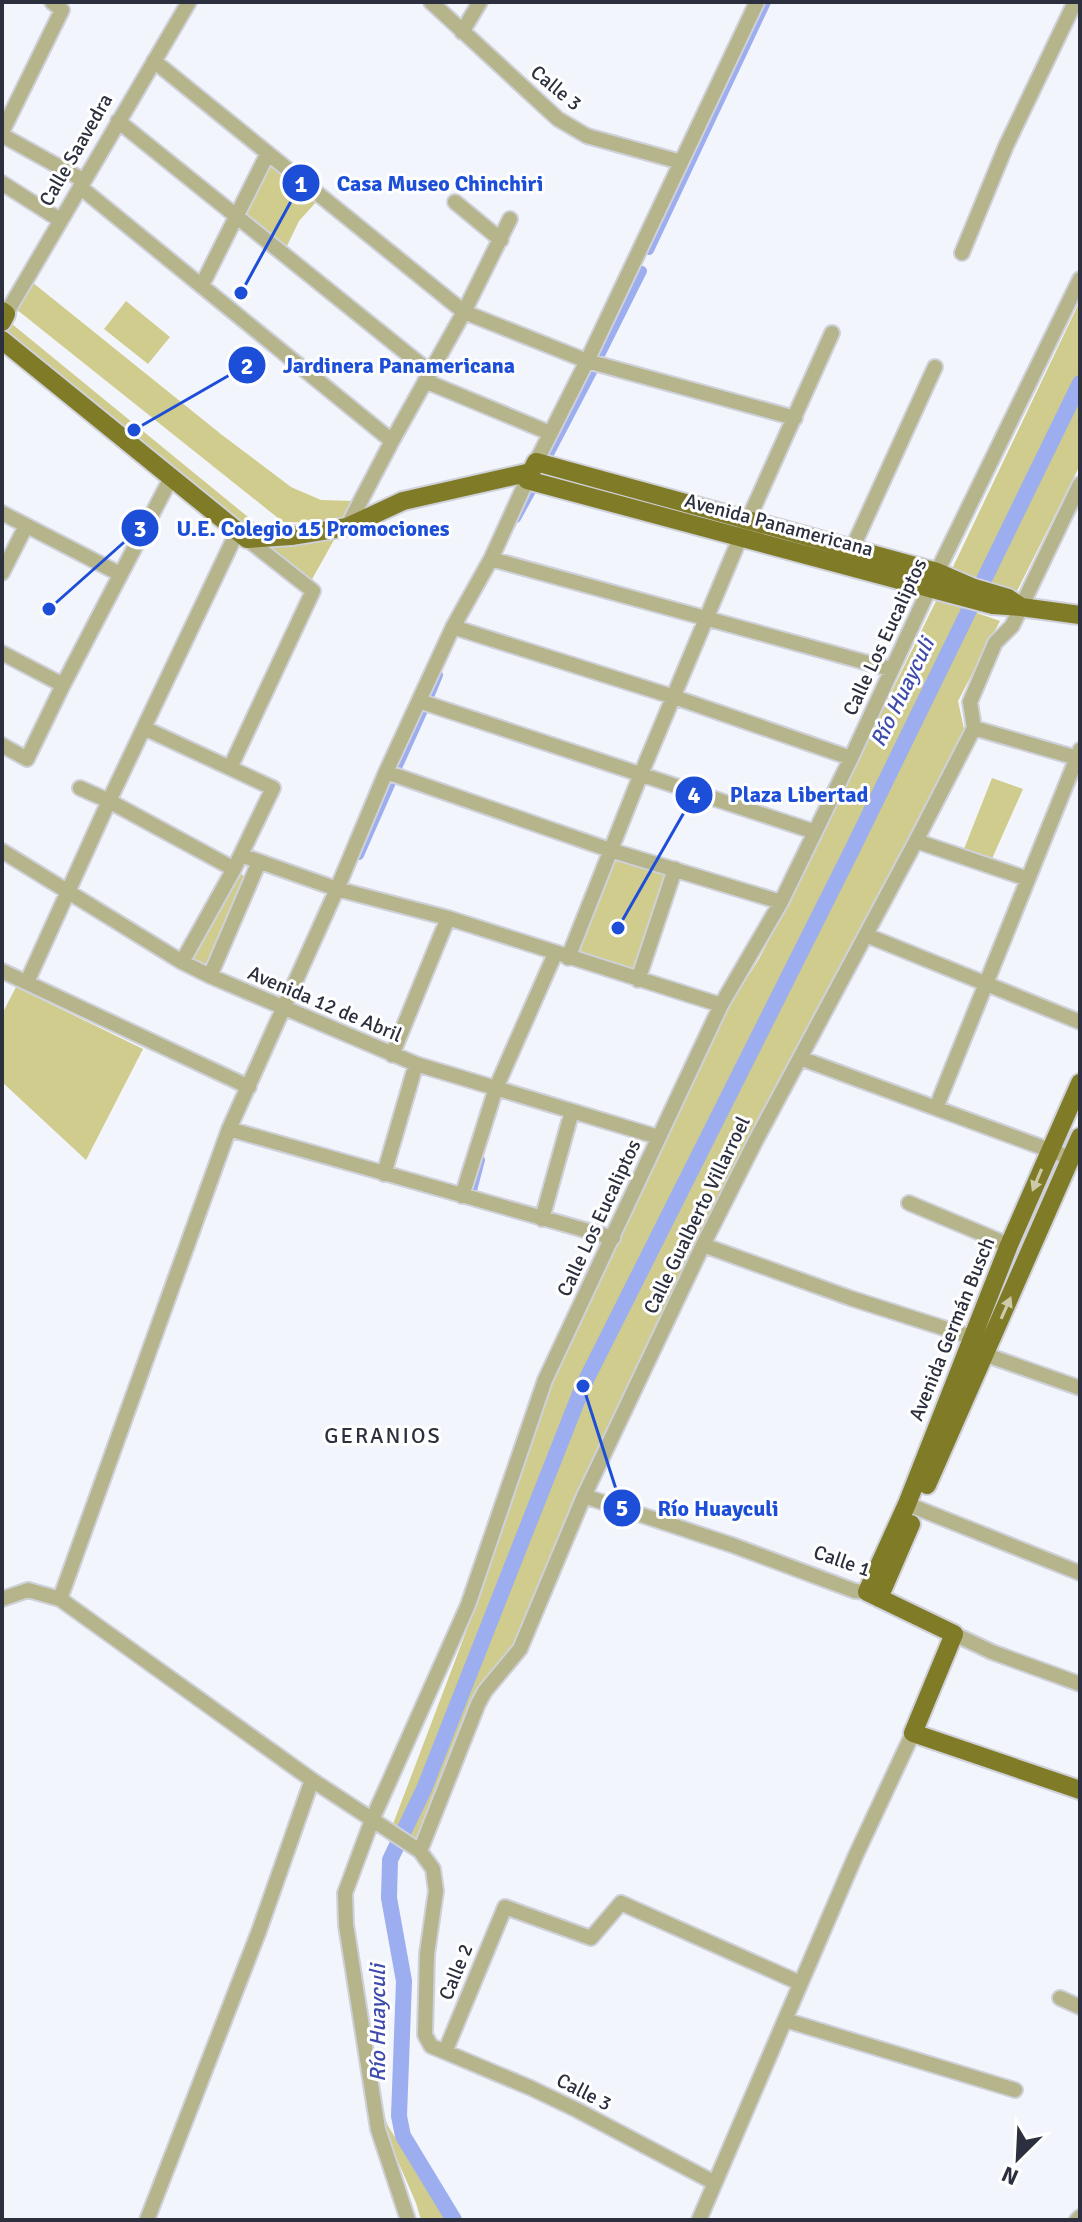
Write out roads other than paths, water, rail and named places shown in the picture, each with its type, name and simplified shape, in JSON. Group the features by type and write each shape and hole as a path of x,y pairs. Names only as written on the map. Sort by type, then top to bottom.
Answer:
{"main road":[{"path":"2,340 242,534"},
{"name":"Avenida Panamericana","path":"531,471 740,538 933,580"},
{"name":"Avenida Panamericana","path":"242,534 291,536 347,527 403,501 531,471 748,520 852,549 994,600 1080,615"},
{"name":"Avenida Germán Busch","path":"873,1595 979,1346 1009,1245 1080,1083"},
{"name":"Avenida Germán Busch","path":"979,1346 1004,1313 1080,1137"},
{"name":"Calle 1","path":"873,1595 954,1634"},
{"path":"954,1634 913,1733 1080,1790"}],"street":[{"name":"Calle Saavedra","path":"3,315 189,2"},
{"name":"Calle 3","path":"431,2 558,119 587,136 681,162"},
{"path":"462,32 480,2"},
{"path":"60,1599 229,1129 453,627 491,559 757,2"},
{"path":"962,253 1006,146 1075,2"},
{"path":"57,6 2,134 82,184 392,441"},
{"path":"154,61 464,312 587,361 795,418"},
{"path":"118,121 237,215 428,377 550,433"},
{"path":"202,285 268,153"},
{"path":"2,183 60,220"},
{"path":"455,202 501,240"},
{"path":"347,527 464,312 510,219"},
{"name":"Calle Los Eucaliptos","path":"408,2220 378,2129 346,1925 345,1893 372,1820 468,1605 545,1380 721,1005 781,902 890,669 1080,279"},
{"path":"462,1196 496,1088 562,956 610,850 740,538 832,333"},
{"path":"852,549 935,367"},
{"path":"2,745 27,759 172,476"},
{"name":"Calle Gualberto Villarroel","path":"415,1848 478,1704 520,1649 584,1496 703,1245 974,728 970,702 995,643 1012,626 1080,484"},
{"path":"2,513 120,574"},
{"path":"2,573 26,526"},
{"path":"27,982 144,728 242,534 313,591 230,768"},
{"path":"491,559 890,669"},
{"path":"453,627 674,697 851,758"},
{"path":"2,653 63,685"},
{"path":"419,701 815,832"},
{"path":"144,728 273,788 234,869 182,962"},
{"path":"936,1108 1078,754 974,728"},
{"path":"386,772 610,850 781,902"},
{"path":"80,788 234,869"},
{"path":"916,841 1028,879"},
{"name":"Avenida 12 de Abril","path":"2,851 182,962 210,976 416,1064 658,1137"},
{"path":"241,855 337,889 448,918 721,1005"},
{"path":"210,976 259,862"},
{"path":"638,980 675,869"},
{"path":"392,1055 448,918"},
{"path":"866,935 1080,1022"},
{"path":"2,971 249,1087"},
{"path":"800,1058 1071,1158"},
{"path":"384,1174 416,1064"},
{"path":"542,1219 572,1111"},
{"path":"229,1129 613,1238"},
{"path":"909,1203 1009,1245"},
{"path":"703,1245 979,1346 1080,1388"},
{"name":"Calle 1","path":"584,1496 873,1595"},
{"path":"912,1506 1080,1573"},
{"path":"2,1599 28,1590 60,1599 312,1780 415,1848 433,1869 436,1891 427,1954 425,2035 438,2049"},
{"name":"Calle 1","path":"954,1634 992,1652 1080,1684"},
{"path":"699,2220 855,1857 913,1733"},
{"path":"147,2220 259,1931 312,1780"},
{"name":"Calle 2","path":"438,2049 505,1907 591,1938 621,1903 800,1983"},
{"path":"1060,1998 1080,2007"},
{"path":"785,2020 1015,2090"},
{"name":"Calle 3","path":"438,2049 565,2104 715,2183"}],"waterway":[{"path":"649,250 766,2"},
{"path":"599,357 642,271"},
{"path":"548,456 593,370"},
{"name":"Río Huayculi","path":"454,2220 403,2136 399,2116 404,1981 389,1898 390,1860 424,1789 583,1386 852,850 1080,383"},
{"path":"516,518 532,489"},
{"path":"428,699 438,675"},
{"path":"396,770 424,708"},
{"path":"359,855 392,780"},
{"path":"479,1196 471,1194 480,1160"}],"place":[{"name":"Casa Museo Chinchiri","path":"241,293"},
{"name":"Jardinera Panamericana","path":"134,430"},
{"name":"U.E. Colegio 15 Promociones","path":"49,609"},
{"name":"Plaza Libertad","path":"618,928"},
{"name":"Río Huayculi","path":"583,1386"}],"district":[{"name":"GERANIOS","path":"383,1435"}]}
